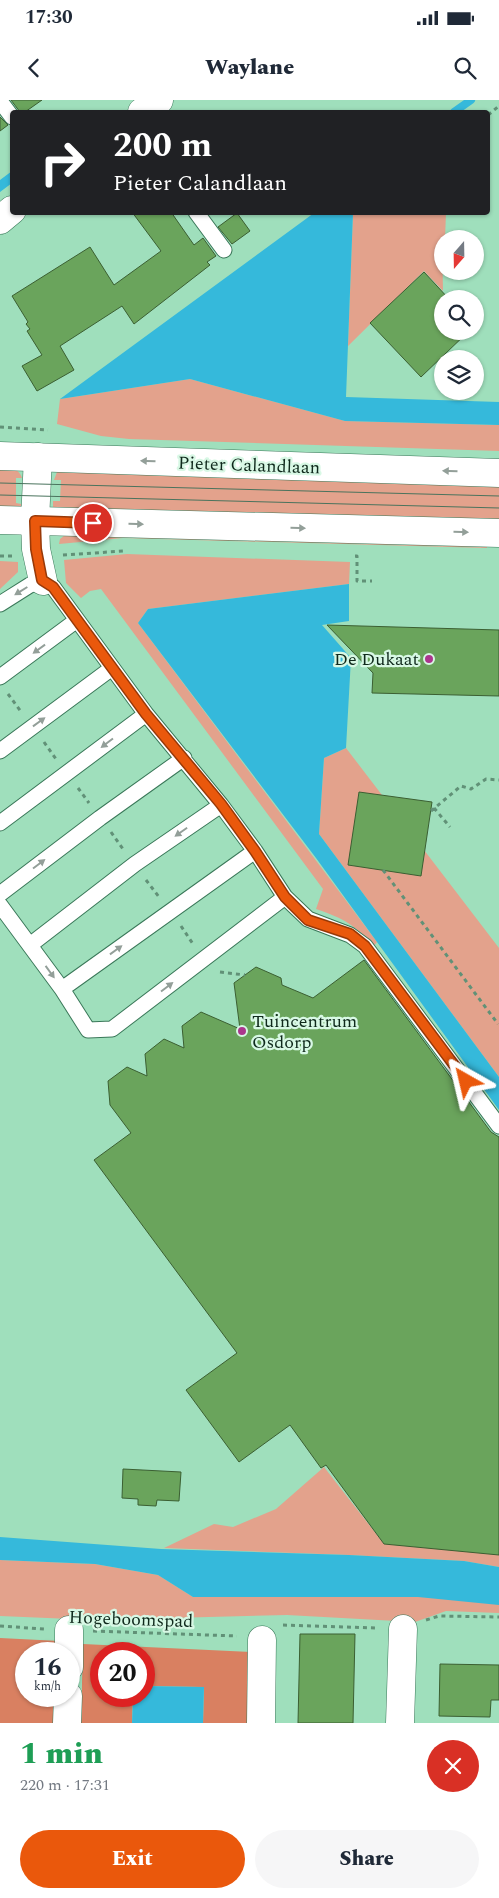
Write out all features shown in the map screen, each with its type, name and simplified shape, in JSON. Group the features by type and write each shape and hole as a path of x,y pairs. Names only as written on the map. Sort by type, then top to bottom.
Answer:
{"main road":[{"path":"145,110 159,100"},
{"path":"0,220 10,212"},
{"name":"Pieter Calandlaan","path":"0,456 499,473"},
{"path":"38,457 35,521 40,569"},
{"path":"0,520 499,533"},
{"path":"400,1723 403,1629"},
{"path":"69,1630 69,1642"},
{"path":"261,1723 262,1640"},
{"path":"67,1723 68,1707"}],"lane":[{"path":"0,101 10,114"},
{"path":"198,215 224,250"},
{"path":"0,604 30,585 40,569 146,714 221,804 285,897 308,920 350,934 365,946 499,1126"},
{"path":"3,684 77,620"},
{"path":"0,751 112,668"},
{"path":"0,823 146,714"},
{"path":"0,894 100,818 184,758"},
{"path":"30,946 135,864 221,804"},
{"path":"62,989 255,851"},
{"path":"0,905 62,989 88,1030 112,1028 285,897"}],"path":[{"path":"0,556 40,569 126,551"},
{"path":"348,556 357,556 357,581 372,581"},
{"path":"3,684 32,727 213,971 244,975"},
{"path":"450,827 432,809 461,786 471,789 486,779 499,780"},
{"path":"383,870 498,1024"},
{"path":"262,1640 284,1625 403,1629 439,1616 499,1617"},
{"name":"Hogeboomspad","path":"0,1626 240,1636 262,1640"}],"shaded area":[{"path":"353,215 446,215 445,230 434,230 434,280 443,280 443,290 424,271 348,346"},
{"path":"190,379 345,421 499,425 499,451 129,439 101,436 57,424 60,399"},
{"path":"0,466 13,469 21,475 22,478 16,478 16,503 21,504 21,511 0,513"},
{"path":"57,472 499,482 499,527 53,511 53,501 60,501 61,480 54,480"},
{"path":"65,535 487,542 487,548 123,538 59,544 60,539"},
{"path":"127,554 350,562 349,584 148,609 138,623 377,942 374,946 348,923 316,909 323,889 101,589 90,591 81,598 66,583 64,560"},
{"path":"0,561 18,562 18,572 0,589"},
{"path":"346,748 499,948 499,1077 319,834 324,758"},
{"path":"324,1467 381,1540 499,1549 499,1567 464,1561 164,1548 214,1524 233,1527 276,1509"},
{"path":"0,1560 95,1564 158,1575 193,1597 422,1594 499,1604 499,1613 446,1611 415,1622 287,1615 95,1620 0,1616"},
{"path":"0,1638 60,1641 15,1642 15,1707 59,1707 58,1723 0,1723"},
{"path":"83,1644 90,1644 90,1707 133,1707 132,1723 81,1723"},
{"path":"155,1647 251,1652 248,1723 203,1723 204,1687 155,1686"}],"water":[{"path":"10,172 10,184 0,192 0,180"},
{"path":"311,215 353,215 346,397 499,402 499,425 345,421 190,379 60,399"},
{"path":"349,584 349,621 322,625 351,658 346,748 324,758 319,834 499,1077 499,1110 316,858 138,623 148,609"},
{"path":"0,1537 161,1549 464,1561 499,1567 499,1605 418,1597 193,1597 158,1575 95,1564 0,1560"},
{"path":"155,1686 204,1687 203,1723 132,1723 133,1707 155,1707"}],"building":[{"path":"11,100 42,100 28,110 18,110"},
{"path":"0,117 8,125 0,131"},
{"path":"134,215 173,215 194,245 203,238 216,256 207,262 210,265 134,324 122,306 60,346 74,370 37,391 22,366 42,355 27,331 30,329 26,324 28,322 12,296 90,247 114,285 161,251"},
{"path":"234,215 238,215 250,231 232,244 218,227"},
{"path":"424,272 441,290 434,290 434,340 460,340 449,350 434,350 434,365 421,377 370,323"},
{"name":"De Dukaat","path":"327,625 499,630 499,696 372,693 373,673"},
{"path":"359,792 432,802 421,876 348,865"},
{"path":"364,960 491,1132 499,1137 499,1555 384,1544 326,1465 321,1468 290,1425 239,1462 186,1390 237,1353 94,1160 131,1133 110,1105 108,1081 127,1067 147,1076 145,1054 164,1039 184,1048 182,1026 201,1012 240,1029 234,983 256,967 281,978 282,985 313,998"},
{"path":"123,1469 181,1472 179,1501 157,1500 156,1506 138,1505 138,1499 122,1498"},
{"path":"300,1634 355,1634 353,1723 298,1723"},
{"path":"440,1664 499,1665 499,1700 491,1700 490,1717 439,1716"}],"waterway":[{"path":"457,110 471,100"}],"tram line":[{"path":"0,483 499,496"},
{"path":"0,495 499,508"}],"place":[{"name":"De Dukaat","path":"429,659"},
{"name":"Tuincentrum Osdorp","path":"242,1031"}],"route":[{"path":"93,523 35,521 36,549 42,580 53,587 146,714 221,804 285,897 308,920 350,934 365,946 466,1081"}]}
